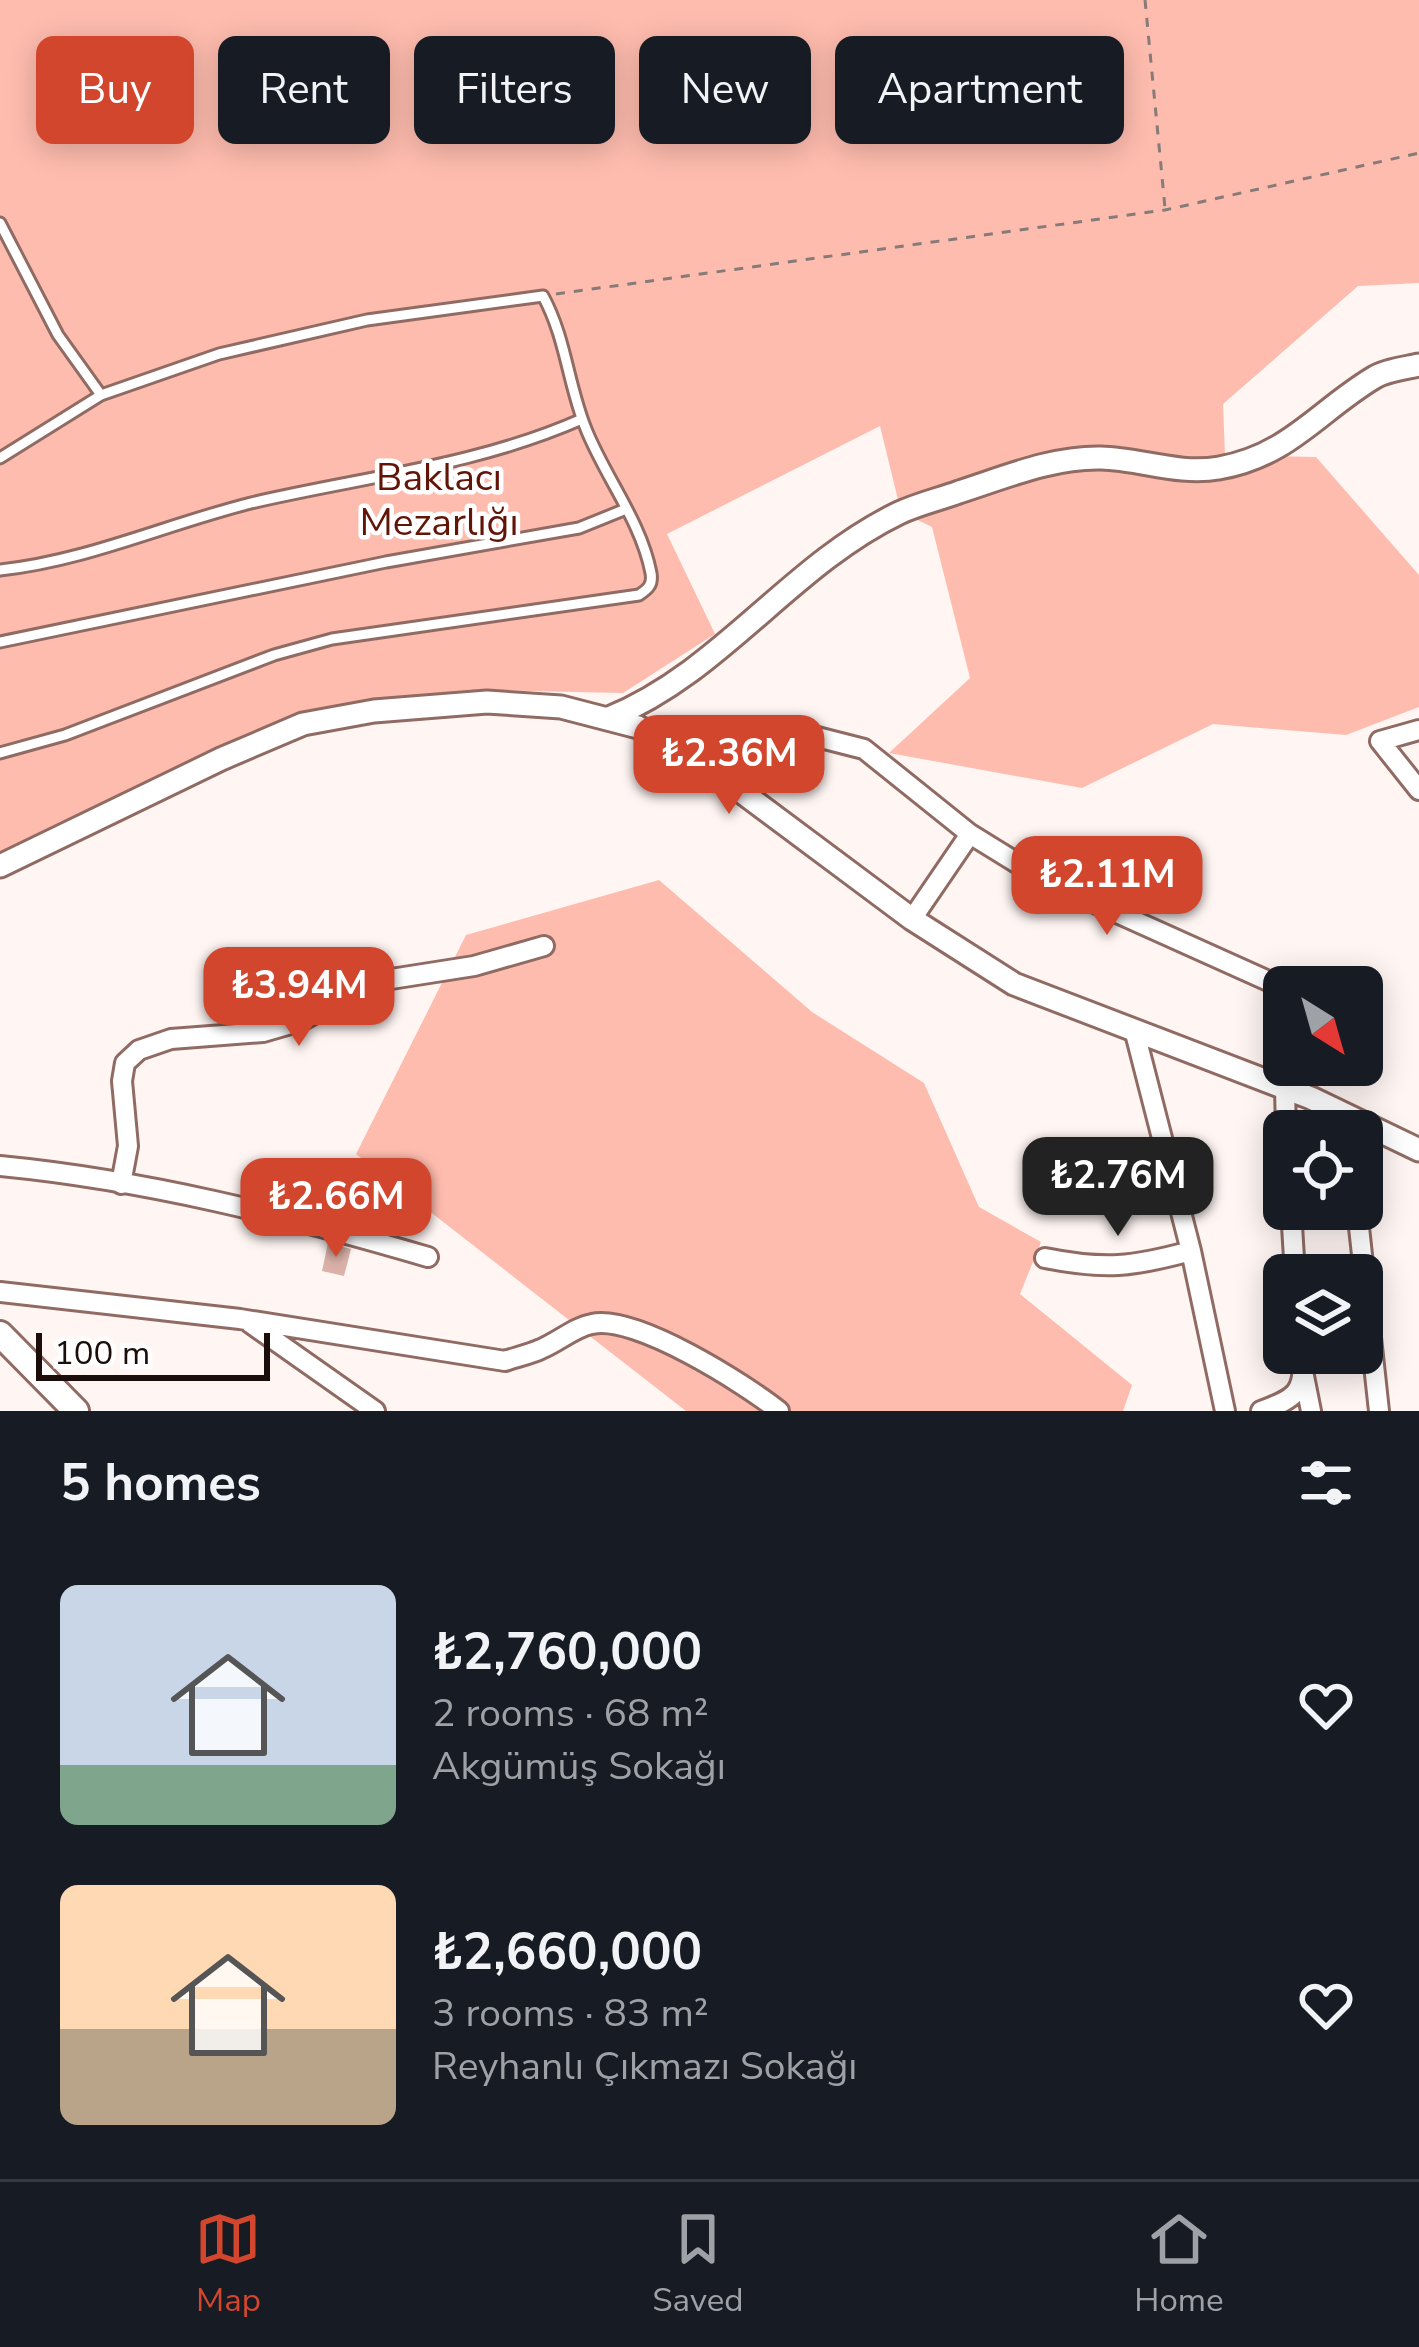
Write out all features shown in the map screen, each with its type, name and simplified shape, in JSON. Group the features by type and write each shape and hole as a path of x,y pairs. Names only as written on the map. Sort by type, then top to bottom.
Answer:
{"main road":[{"path":"0,1334 76,1411"}],"street":[{"path":"609,718 661,695 841,547 901,512 1049,462 1103,458 1167,469 1217,469 1271,454 1378,375 1419,364"},
{"path":"0,866 303,724 374,711 487,702 560,707 638,727 692,755 913,920 1014,984 1282,1087 1327,1110"},
{"path":"1419,730 1380,741 1419,790"},
{"path":"727,781 817,737 863,748 970,835 1046,881 1263,979"},
{"path":"913,920 970,835"},
{"path":"121,1184 128,1146 122,1081 125,1063 139,1050 171,1039 263,1032 301,1021 372,982 474,966 544,946"},
{"path":"1136,1033 1226,1411"},
{"path":"1282,1087 1284,1110"},
{"path":"1383,1136 1419,1150"},
{"path":"0,1166 290,1216 428,1257"},
{"path":"1360,1230 1379,1411"},
{"path":"1045,1258 1096,1268 1138,1265 1191,1251"},
{"path":"0,1292 246,1320 505,1361 540,1350 590,1324 611,1323 656,1337 755,1392 778,1411"},
{"path":"246,1320 375,1411"},
{"path":"1261,1411 1287,1401 1304,1376"},
{"path":"1304,1376 1311,1411"}],"lane":[{"path":"0,223 58,335 101,395"},
{"path":"0,251 11,244"},
{"path":"0,458 101,395 219,354 323,328 543,296 561,333 582,418 652,576 647,590 639,595 332,639 274,656 65,735 0,753"},
{"path":"0,570 65,558 248,504 471,459 582,418"},
{"path":"0,642 386,562 579,528 626,509"}],"path":[{"path":"1144,0 1165,210"},
{"path":"543,296 1165,210 1419,153"}],"green space":[{"name":"Baklacı Mezarlığı","path":"0,0 1419,0 1419,283 1358,286 1223,404 1225,455 1316,457 1419,575 1419,707 1346,735 1213,724 1082,788 889,753 970,678 932,527 901,512 880,426 667,534 715,634 623,693 481,690 295,717 0,858"},
{"path":"659,880 812,1012 924,1083 979,1207 1041,1242 1020,1294 1132,1385 1123,1411 686,1411 356,1154 466,935"}],"building":[{"path":"328,1243 351,1249 344,1276 322,1271"}]}
